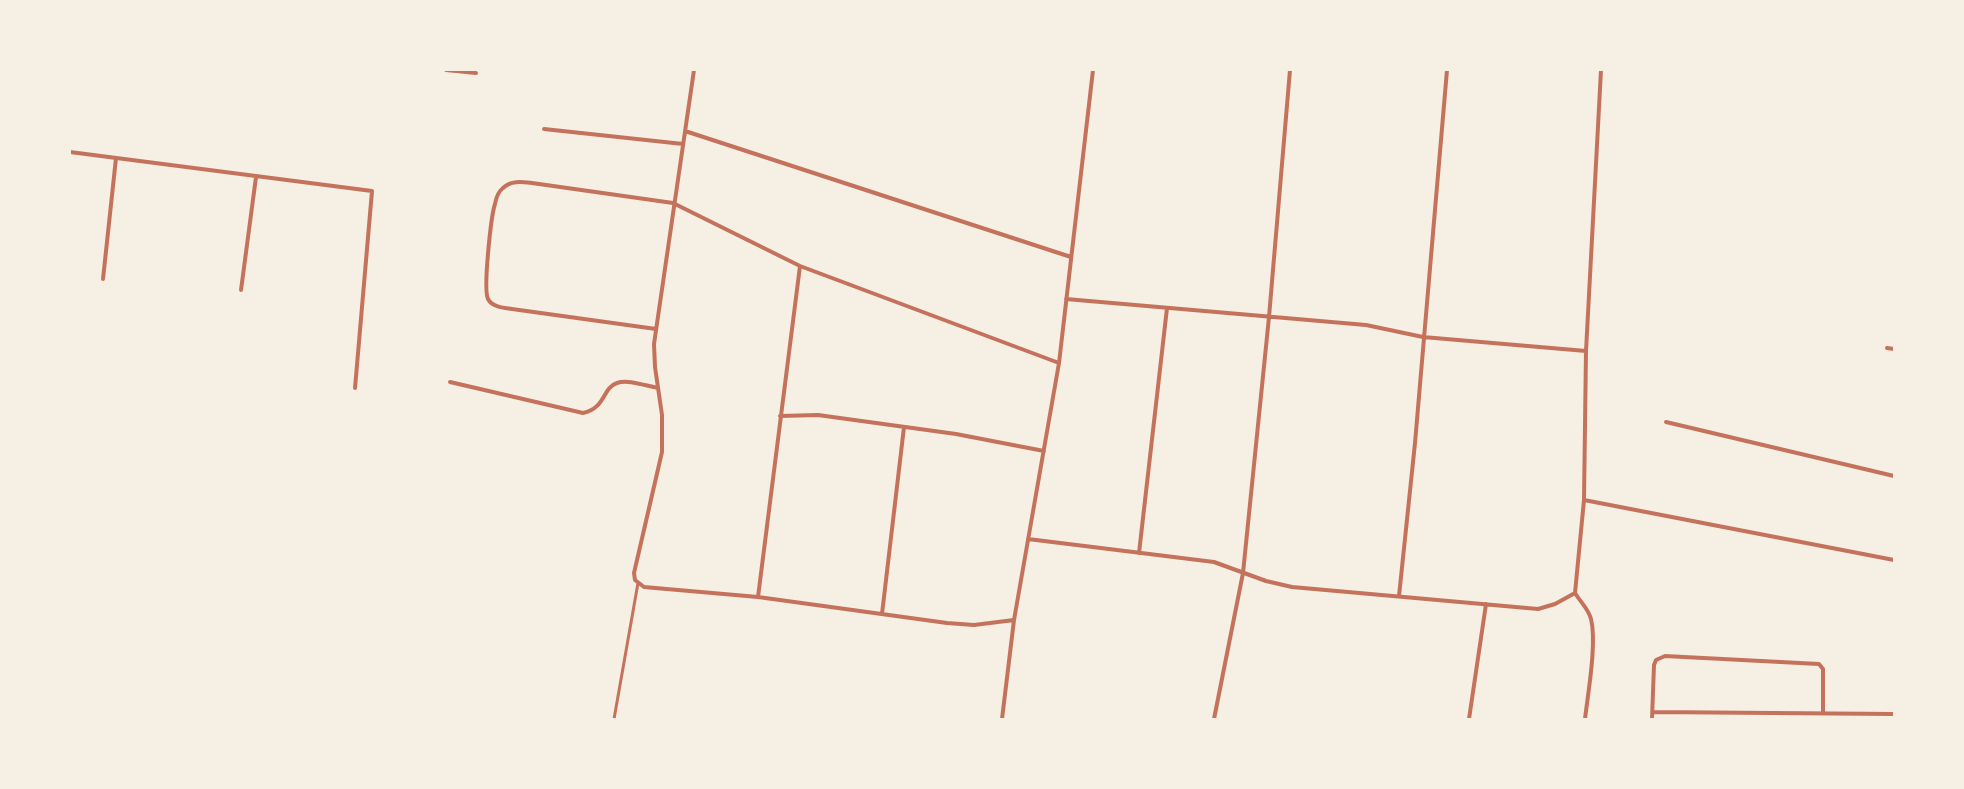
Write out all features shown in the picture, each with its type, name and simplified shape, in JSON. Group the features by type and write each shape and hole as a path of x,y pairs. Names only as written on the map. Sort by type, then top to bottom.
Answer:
{"street":[{"path":"446,70 476,73"},
{"path":"694,70 673,203 654,344 662,415 662,452 634,573 638,583 644,587 758,597 947,623 974,625 1014,620"},
{"path":"1002,719 1014,620 1059,363 1093,70"},
{"path":"1214,719 1243,573 1269,317 1290,70"},
{"path":"1399,596 1415,442 1447,70"},
{"path":"1585,719 1592,644 1592,620 1587,608 1579,601 1575,593 1584,500 1586,351 1601,70"},
{"path":"544,129 683,144"},
{"path":"685,131 1071,256"},
{"path":"70,152 372,192 355,388"},
{"path":"104,279 116,158"},
{"path":"241,290 256,177"},
{"path":"656,329 512,309 492,304 488,299 486,281 494,205 502,188 517,182 673,203 800,266 1059,363"},
{"path":"758,597 800,266"},
{"path":"1066,299 1366,325 1423,337 1586,351"},
{"path":"1139,553 1167,308"},
{"path":"1887,348 1894,349"},
{"path":"450,382 583,413 593,411 600,404 610,387 616,383 623,382 658,388"},
{"path":"780,416 818,414 956,434 1044,451"},
{"path":"1666,422 1894,476"},
{"path":"882,614 904,427"},
{"path":"1584,500 1894,560"},
{"path":"1028,539 1214,562 1266,581 1292,587 1538,609 1555,604 1575,593"},
{"path":"1469,719 1486,604"},
{"path":"1652,719 1654,665 1656,660 1665,656 1818,664 1823,669 1823,713"},
{"path":"1653,712 1894,714"}],"lane":[{"path":"614,719 638,583"}]}
